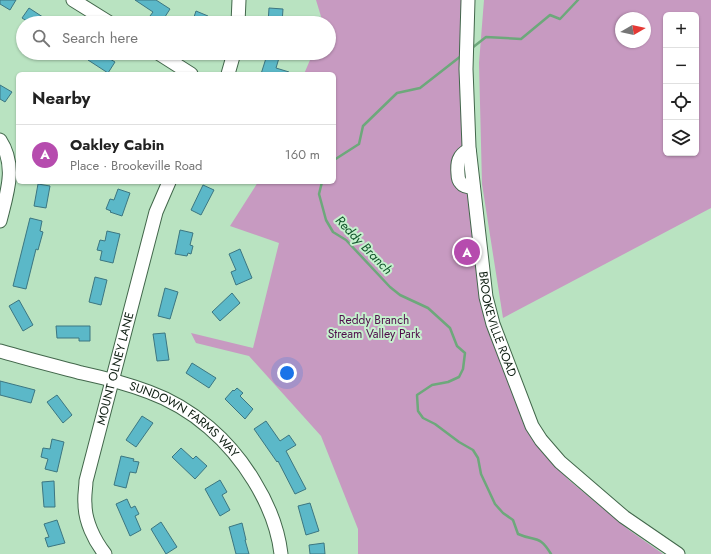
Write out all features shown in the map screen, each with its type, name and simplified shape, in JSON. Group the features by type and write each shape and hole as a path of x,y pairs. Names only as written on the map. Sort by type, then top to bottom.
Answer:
{"street":[{"path":"73,0 99,16"},
{"path":"238,16 239,0"},
{"name":"BROOKEVILLE ROAD","path":"468,0 466,69 469,150 486,297 493,324 532,426 541,440 560,462 624,517 678,554"},
{"path":"169,60 188,72"},
{"path":"229,72 232,60"},
{"path":"0,140 6,149 10,170 10,184 0,221"},
{"name":"MOUNT OLNEY LANE","path":"105,554 88,523 85,504 86,481 156,212 168,184"},
{"name":"SUNDOWN FARMS WAY","path":"0,352 112,380 150,392 181,407 196,417 226,443 246,468 265,499 272,516 281,554"}],"green space":[{"name":"Reddy Branch Stream Valley Park","path":"316,0 468,0 464,95 502,364 523,421 550,461 570,481 629,530 663,554 358,554 358,529 321,436 249,356 196,343 191,333 253,348 279,243 230,226 257,184 336,184 336,72 305,72 310,60 336,60 336,16 321,16"},
{"path":"484,0 711,0 711,208 503,318 482,184 479,63"}],"building":[{"path":"0,0 16,0 10,10 0,4"},
{"path":"135,0 156,0 170,9 166,16 150,16 153,12"},
{"path":"29,8 41,16 23,16"},
{"path":"269,8 283,9 282,16 268,16"},
{"path":"196,11 208,16 194,16"},
{"path":"88,60 112,60 115,62 109,72"},
{"path":"265,60 278,60 276,68 289,72 262,72"},
{"path":"0,85 12,92 5,102 0,99"},
{"path":"38,184 50,186 46,208 34,206"},
{"path":"203,185 214,190 201,215 191,210"},
{"path":"118,189 130,193 122,216 106,209 110,199 114,200"},
{"path":"30,218 42,221 40,231 43,232 38,250 36,249 26,289 13,286"},
{"path":"180,230 193,233 190,245 193,246 191,254 188,253 187,256 175,254"},
{"path":"107,231 120,234 113,263 100,260 102,251 97,250 100,240 105,241"},
{"path":"240,249 252,278 236,285 231,272 236,270 229,254"},
{"path":"95,277 107,280 101,305 89,302"},
{"path":"165,288 178,292 170,319 158,316"},
{"path":"232,293 240,303 220,321 212,312"},
{"path":"19,300 33,325 23,331 9,306"},
{"path":"56,326 90,326 90,341 79,341 79,338 57,338"},
{"path":"165,333 169,360 157,361 153,334"},
{"path":"192,363 216,378 209,388 186,373"},
{"path":"0,381 35,390 31,403 0,395"},
{"path":"237,388 243,393 240,396 253,409 245,419 225,399 233,390 234,391"},
{"path":"57,395 72,415 63,423 47,402"},
{"path":"142,416 153,423 136,447 126,440"},
{"path":"266,421 280,441 289,435 296,445 286,451 306,489 295,494 278,461 277,462 254,429"},
{"path":"52,439 64,442 57,472 45,469 48,459 41,457 43,448 50,449"},
{"path":"181,448 193,459 196,456 207,466 195,479 172,457"},
{"path":"121,456 134,459 133,461 139,462 136,473 130,472 126,488 114,485"},
{"path":"220,480 227,492 222,495 230,510 220,516 205,489"},
{"path":"54,481 55,507 44,507 42,482"},
{"path":"127,499 131,508 135,506 139,514 135,516 141,530 130,536 116,504"},
{"path":"310,503 319,531 306,535 298,506"},
{"path":"57,520 65,543 48,547 45,538 49,537 44,524"},
{"path":"161,522 177,547 166,554 151,529"},
{"path":"242,523 249,554 236,554 229,527"},
{"path":"324,543 325,554 310,554 309,545"}],"waterway":[{"name":"Reddy Branch","path":"472,48 486,37 521,39 550,15 560,19 578,0"},
{"name":"Reddy Branch","path":"336,159 359,144 363,126 397,93 420,88 461,56"},
{"name":"Reddy Branch","path":"322,184 319,194 326,220 333,232 346,240 390,287 400,295 428,308 450,328 457,346 465,353 463,369 459,377 448,382 432,385 417,395 418,411 423,418 435,424 459,442 473,450 478,458 481,474 495,504 503,513 513,520 518,534 540,541 551,554"}],"place":[{"name":"Oakley Cabin","path":"467,252"}]}
